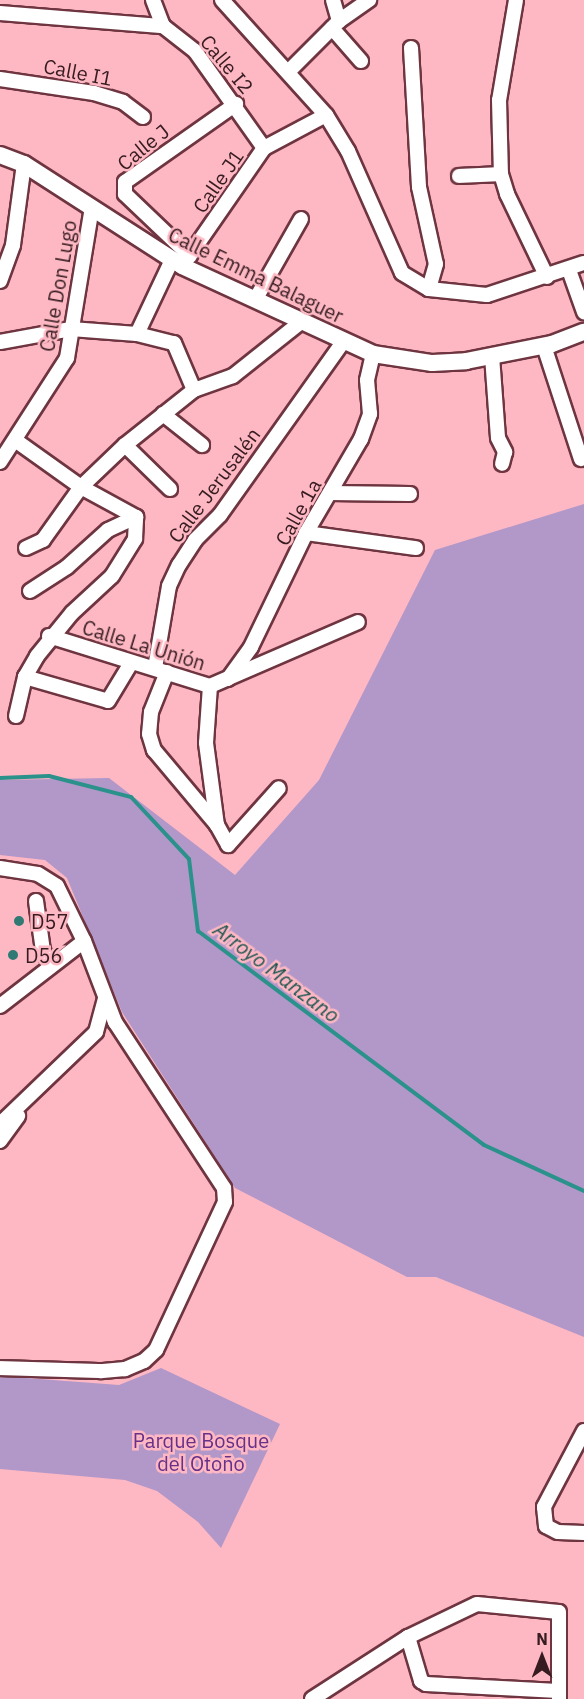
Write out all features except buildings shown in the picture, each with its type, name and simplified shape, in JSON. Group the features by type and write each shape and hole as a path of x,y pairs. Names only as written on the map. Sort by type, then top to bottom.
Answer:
{"street":[{"path":"0,14 164,27 153,0"},
{"path":"222,0 289,71 326,115 348,151 402,273 429,289 487,295 569,270 584,263"},
{"path":"333,0 336,25 361,61"},
{"path":"289,71 336,25 369,0"},
{"path":"516,0 499,100 501,174 507,194 547,277"},
{"name":"Calle I2","path":"164,27 195,51 236,104 264,148"},
{"path":"411,48 419,187 436,264 429,289"},
{"name":"Calle I1","path":"0,79 94,93 123,102 143,117"},
{"name":"Calle J","path":"181,260 125,194 125,182 236,104"},
{"path":"264,148 326,115"},
{"name":"Calle J1","path":"137,333 181,260 264,148"},
{"name":"Calle Emma Balaguer","path":"0,155 24,164 181,260 255,300 373,354 432,363 492,356 544,346 584,332"},
{"path":"0,281 13,245 24,164"},
{"path":"459,176 501,174"},
{"name":"Calle Don Lugo","path":"0,462 67,358 92,207"},
{"path":"255,300 301,219"},
{"path":"569,270 584,312"},
{"path":"26,548 43,540 81,487 125,445 194,390 233,376 301,322"},
{"path":"0,342 71,329 137,333 174,343 194,390"},
{"name":"Calle Jerusalén","path":"279,788 228,845 217,825 153,750 149,734 151,712 161,670 169,586 178,565 195,540 220,515 343,342"},
{"path":"544,346 581,459"},
{"name":"Calle 1a","path":"228,680 251,647 306,533 361,439 369,414 367,380 373,354"},
{"path":"492,356 498,438 505,452 502,464"},
{"path":"163,414 202,445"},
{"path":"15,440 81,487 135,518"},
{"path":"125,445 170,489"},
{"path":"330,493 410,494"},
{"path":"30,591 67,567 108,530 135,518"},
{"path":"16,716 26,677 49,636 112,576 135,539 135,518"},
{"path":"306,533 416,548"},
{"name":"Calle La Unión","path":"49,636 210,686 358,622"},
{"path":"26,677 108,701 131,663"},
{"path":"210,686 207,743 217,825"},
{"path":"0,868 38,874 57,886 84,941 105,996 122,1031 224,1188 225,1202 156,1350 144,1360 125,1369 100,1371 0,1368"},
{"path":"36,901 44,951 51,965"},
{"path":"1,1003 84,941"},
{"path":"0,1124 27,1101 96,1032 105,996"},
{"path":"96,1032 122,1031"},
{"path":"0,1141 27,1101"},
{"path":"584,1431 543,1508 546,1526 558,1532 584,1533"},
{"path":"312,1699 408,1637 477,1604 555,1609 561,1617 558,1695 426,1684 421,1681 408,1637"}],"green space":[{"path":"584,504 584,1337 436,1277 407,1277 235,1188 122,1012 67,878 45,860 0,855 0,780 109,778 235,875 319,780 435,550"},
{"name":"Parque Bosque del Otoño","path":"161,1368 280,1424 221,1548 198,1522 157,1491 125,1480 0,1469 0,1376 119,1385"}],"waterway":[{"name":"Arroyo Manzano","path":"0,778 49,776 131,797 189,859 198,931 484,1145 584,1191"}],"place":[{"name":"D57","path":"19,921"},
{"name":"D56","path":"13,955"}]}
